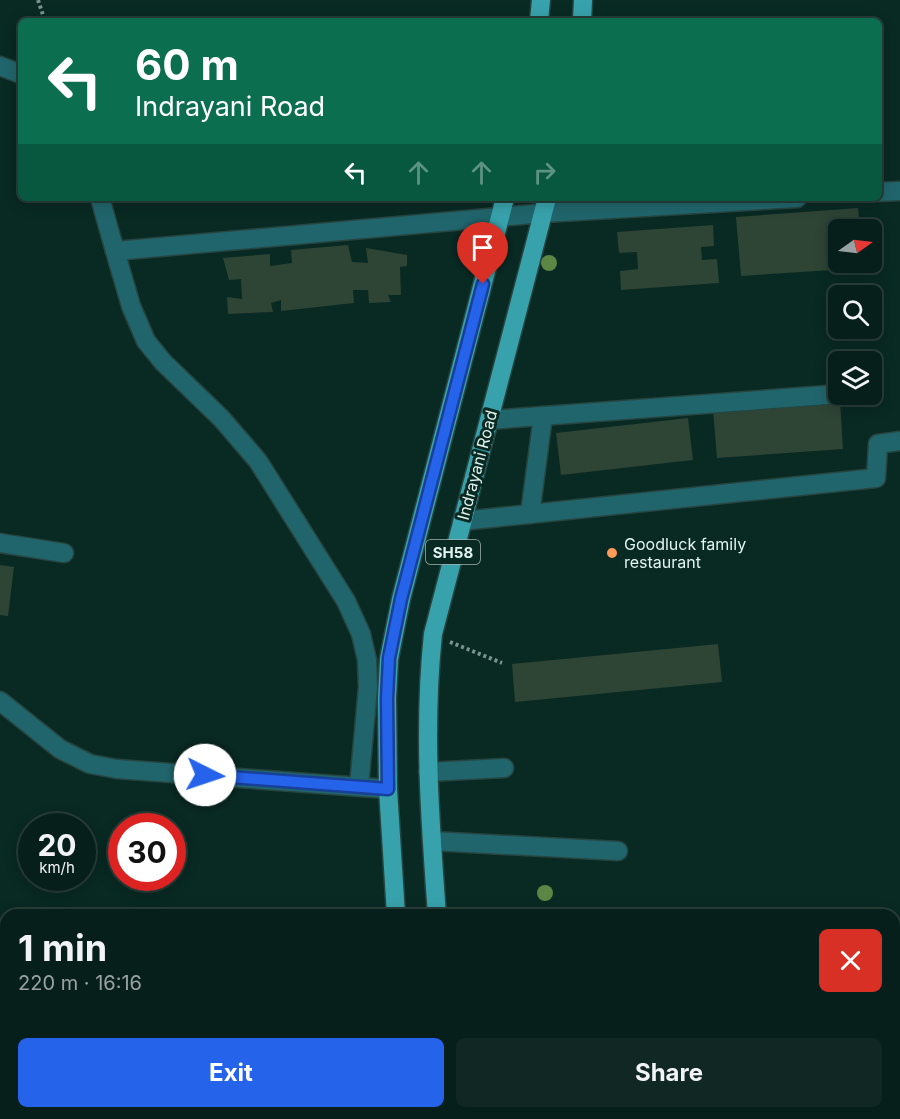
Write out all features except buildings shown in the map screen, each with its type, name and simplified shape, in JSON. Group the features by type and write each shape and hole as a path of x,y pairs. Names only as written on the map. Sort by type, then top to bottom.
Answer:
{"main road":[{"path":"539,18 541,0"},
{"path":"582,18 583,0"},
{"name":"SH58","path":"396,909 388,789 389,658 401,599 504,201"},
{"name":"Indrayani Road","path":"436,909 428,772 428,685 433,634 546,206"}],"street":[{"path":"0,66 18,73"},
{"path":"882,192 900,191"},
{"path":"101,201 131,306 146,341 163,362 221,418 258,461 346,601 361,634 367,660 368,687 359,786"},
{"path":"115,251 501,218 546,206 702,201"},
{"path":"489,420 827,395"},
{"path":"530,514 543,416"},
{"path":"462,521 876,478 878,444 900,441"},
{"path":"0,543 64,553"},
{"path":"0,701 60,749 90,764 117,769 388,789"},
{"path":"428,772 504,768"},
{"path":"432,841 541,845 618,851"}],"path":[{"path":"38,0 44,18"},
{"path":"433,634 502,663"}],"place":[{"name":"Goodluck family restaurant","path":"612,553"}],"route":[{"path":"205,775 388,789 389,658 401,599 483,284"}]}
